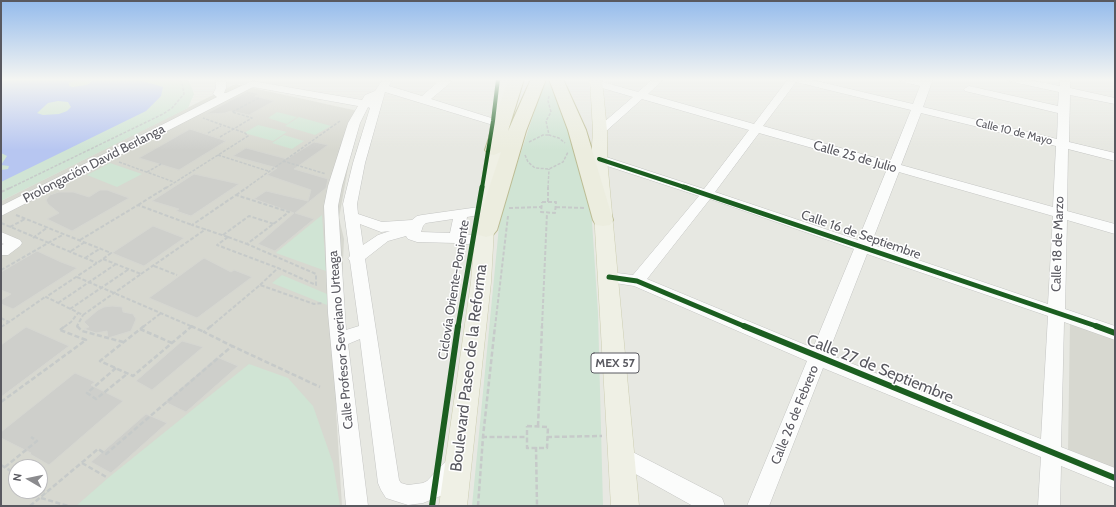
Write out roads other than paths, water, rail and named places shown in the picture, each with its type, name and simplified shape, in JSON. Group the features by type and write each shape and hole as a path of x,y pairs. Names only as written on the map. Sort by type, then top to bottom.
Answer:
{"highway":[{"path":"494,150 509,103"},
{"name":"Boulevard Paseo de la Reforma","path":"485,227 522,138 532,103"},
{"path":"567,103 577,130 603,220"},
{"name":"MEX 57","path":"569,103 599,159"}],"main road":[{"name":"Boulevard Paseo de la Reforma","path":"453,506 458,463 472,438 485,227 500,103"},
{"path":"598,103 600,131 599,159"},
{"name":"MEX 57","path":"599,159 625,506"}],"street":[{"name":"Prolongación David Berlanga","path":"3,208 209,103"},
{"name":"Prolongación David Berlanga","path":"3,208 193,114 211,103"},
{"name":"Calle Profesor Severiano Urteaga","path":"357,506 336,302 331,206 354,123 371,103"},
{"name":"Calle Profesor Severiano Urteaga","path":"375,103 357,169 350,210 389,483 394,491 408,495 423,493 435,488 458,463"},
{"path":"432,103 497,123"},
{"path":"600,131 631,103"},
{"name":"Calle 25 de Julio","path":"667,103 894,168 1115,229"},
{"path":"637,281 707,194 775,103"},
{"name":"Calle 10 de Mayo","path":"894,103 1115,157"},
{"name":"Calle 26 de Febrero","path":"758,506 894,168 918,103"},
{"path":"1028,103 1064,111"},
{"name":"Calle 18 de Marzo","path":"1049,506 1055,313 1064,103"},
{"name":"Calle 16 de Septiembre","path":"599,159 707,194 1115,333"},
{"path":"331,206 350,210 381,227 415,227"},
{"path":"461,214 485,227 456,238 413,236 415,227 422,218 461,214"},
{"path":"456,238 461,214"},
{"path":"356,258 383,238 415,227"},
{"name":"Calle 27 de Septiembre","path":"609,277 637,281 818,358 1115,478"},
{"path":"340,340 367,330"},
{"path":"621,455 714,506"}],"water":[{"path":"1,103 50,103 37,113 43,115 59,114 67,111 71,107 68,103 154,103 146,111 1,182 1,170 8,169 9,166 1,165 7,156 1,153"}]}
